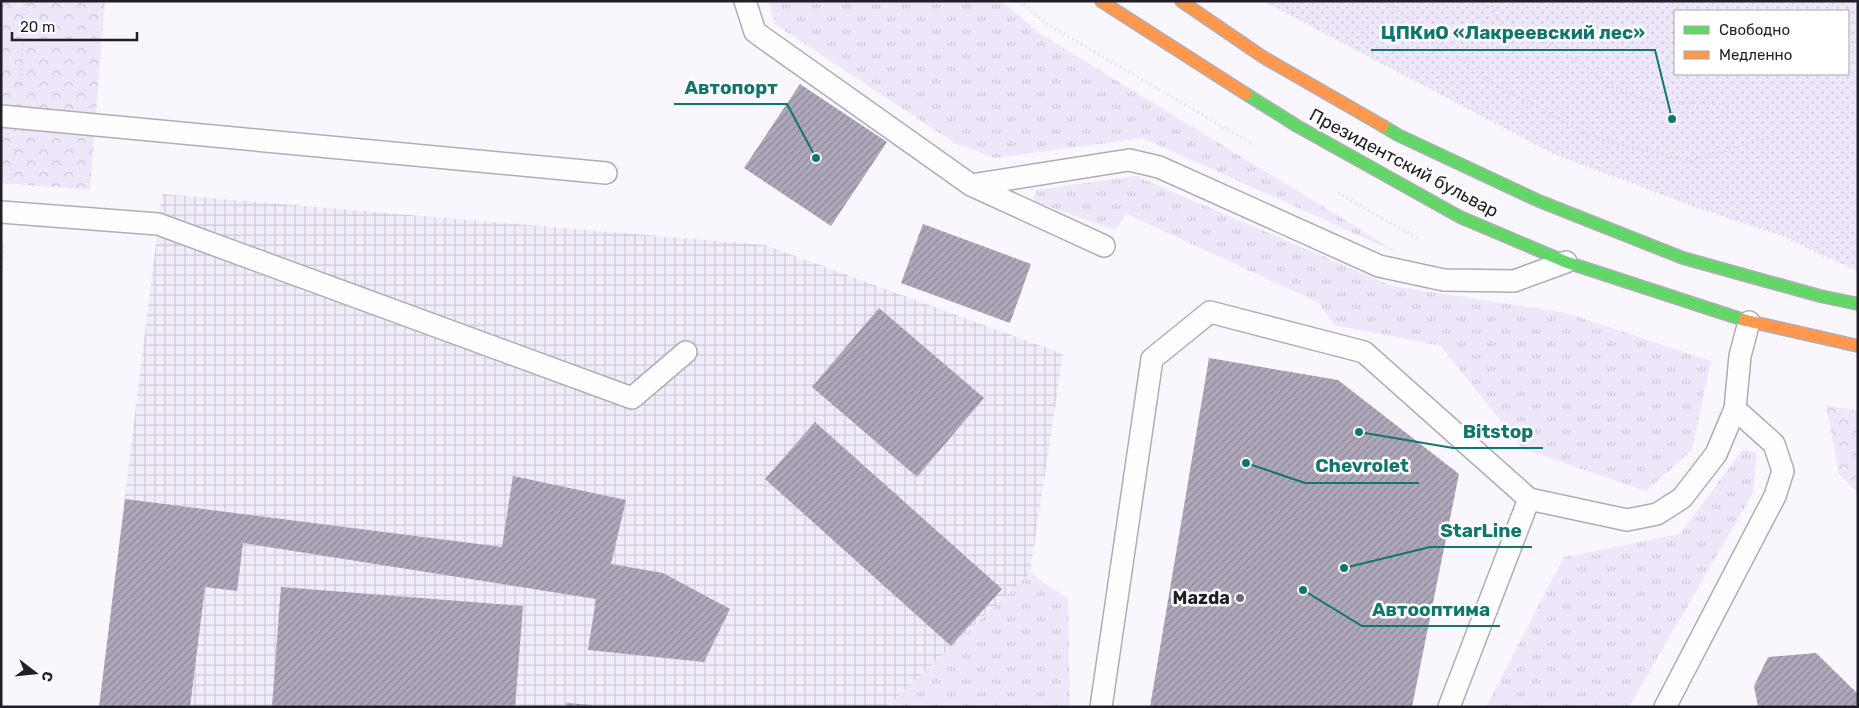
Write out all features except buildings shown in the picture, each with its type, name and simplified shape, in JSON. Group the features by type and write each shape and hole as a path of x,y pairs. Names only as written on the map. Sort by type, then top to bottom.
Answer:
{"main road":[{"name":"Президентский бульвар","path":"1101,1 1297,126 1460,217 1566,262 1749,322 1858,346"},
{"name":"Президентский бульвар","path":"1181,1 1263,58 1398,135 1539,201 1683,258 1820,296 1858,304"}],"lane":[{"path":"745,1 755,32 972,185 1104,246"},
{"path":"1,116 606,173"},
{"path":"972,185 1129,160 1159,167 1379,266 1444,280 1514,281 1566,262"},
{"path":"1,212 158,224 632,398 686,352"},
{"path":"1101,707 1152,359 1210,312 1364,352 1529,500 1627,520 1657,514 1682,498 1716,454 1735,409 1740,356 1749,322"},
{"path":"1665,707 1775,496 1783,471 1774,444 1735,409"},
{"path":"1449,707 1529,500"}],"path":[{"path":"1266,1 1370,58 1553,153 1694,206 1784,236 1833,260"},
{"path":"1385,1 1490,82 1600,140 1691,161 1772,136"},
{"path":"1491,1 1501,27 1554,46 1619,91 1655,102 1727,104"}],"shaded area":[{"path":"162,194 765,245 1063,354 1030,573 887,707 99,707"}],"green space":[{"path":"1,1 105,1 90,190 1,183"},
{"path":"768,1 1001,1 1042,35 1402,255 1143,138 995,158 956,144 776,25"},
{"path":"1265,1 1858,1 1858,272 1784,236 1694,206 1553,153"},
{"path":"1136,176 1392,286 1567,313 1711,361 1692,450 1646,491 1523,449 1441,346 1334,325 1319,303 1127,214 1115,230 1033,201 1036,190"},
{"path":"1826,405 1858,411 1858,493 1839,474"},
{"path":"1743,449 1757,453 1753,493 1629,707 1486,707 1564,557 1680,534"},
{"path":"1030,573 1068,599 1070,707 887,707"}],"traffic: fast":[{"path":"1246,94 1297,126 1460,217 1566,262 1744,320"},
{"path":"1383,126 1398,135 1539,201 1683,258 1820,296 1858,304"}],"traffic: slow":[{"path":"1101,1 1246,94"},
{"path":"1181,1 1263,57 1383,126"},
{"path":"1744,320 1858,346"}],"place":[{"name":"ЦПКиО «Лакреевский лес»","path":"1672,119"},
{"name":"Автопорт","path":"816,158"},
{"name":"Bitstop","path":"1359,432"},
{"name":"Chevrolet","path":"1246,463"},
{"name":"StarLine","path":"1344,568"},
{"name":"Автооптима","path":"1303,590"},
{"name":"Mazda","path":"1240,598"}]}
